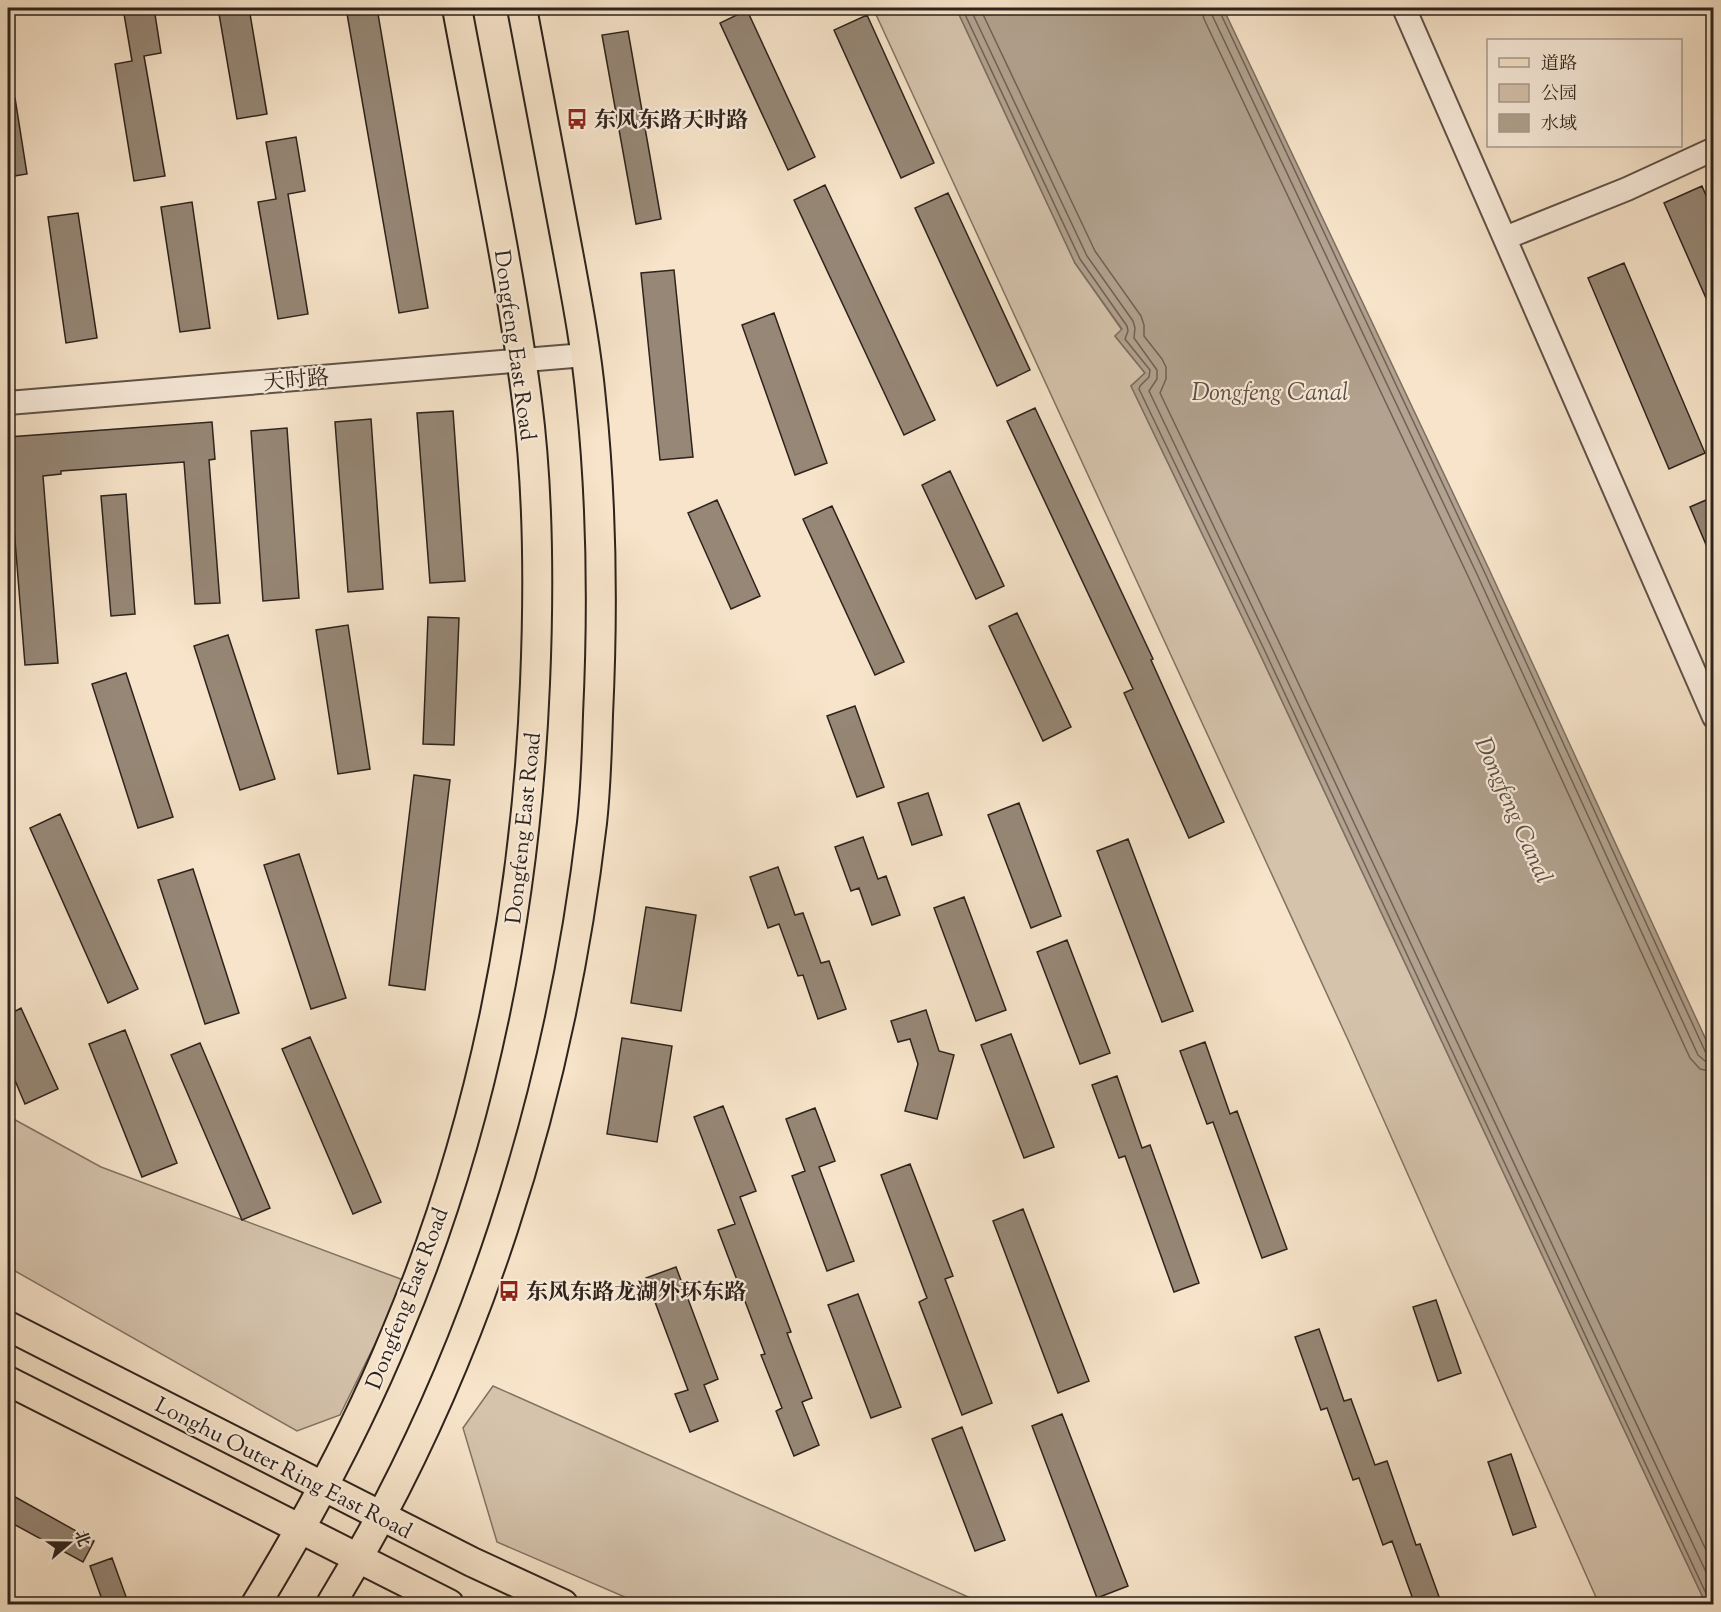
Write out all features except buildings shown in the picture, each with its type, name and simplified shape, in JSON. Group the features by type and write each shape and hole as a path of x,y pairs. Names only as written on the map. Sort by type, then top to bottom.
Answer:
{"main road":[{"name":"Dongfeng East Road","path":"256,1605 324,1487 398,1331 446,1199 489,1043 517,894 533,734 538,588 535,497 527,404 513,308 457,8"},
{"path":"331,1605 381,1516 457,1355 507,1219 551,1061 581,906 592,818 601,662 602,598 599,493 591,396 576,297 522,8"},
{"name":"Longhu Outer Ring East Road","path":"8,1326 472,1562 563,1605"},
{"path":"8,1381 450,1605"}],"street":[{"path":"1404,8 1713,717"},
{"path":"1505,238 1627,189 1713,149"},
{"name":"天时路","path":"8,403 585,355"}],"green space":[{"path":"873,8 956,8 1075,263 1122,330 1115,336 1145,373 1131,386 1258,650 1706,1604 1599,1604 1349,1042"},
{"path":"8,1116 101,1167 406,1281 340,1415 297,1431 8,1267"},
{"path":"493,1386 984,1604 641,1604 497,1542 463,1428"}],"water":[{"name":"Dongfeng Canal","path":"956,8 1223,8 1488,567 1713,1055 1713,1604 1706,1604 1258,650 1131,386 1145,373 1115,336 1122,329 1075,263"}],"place":[{"name":"东风东路天时路","path":"577,119"},
{"name":"东风东路龙湖外环东路","path":"509,1291"}]}
